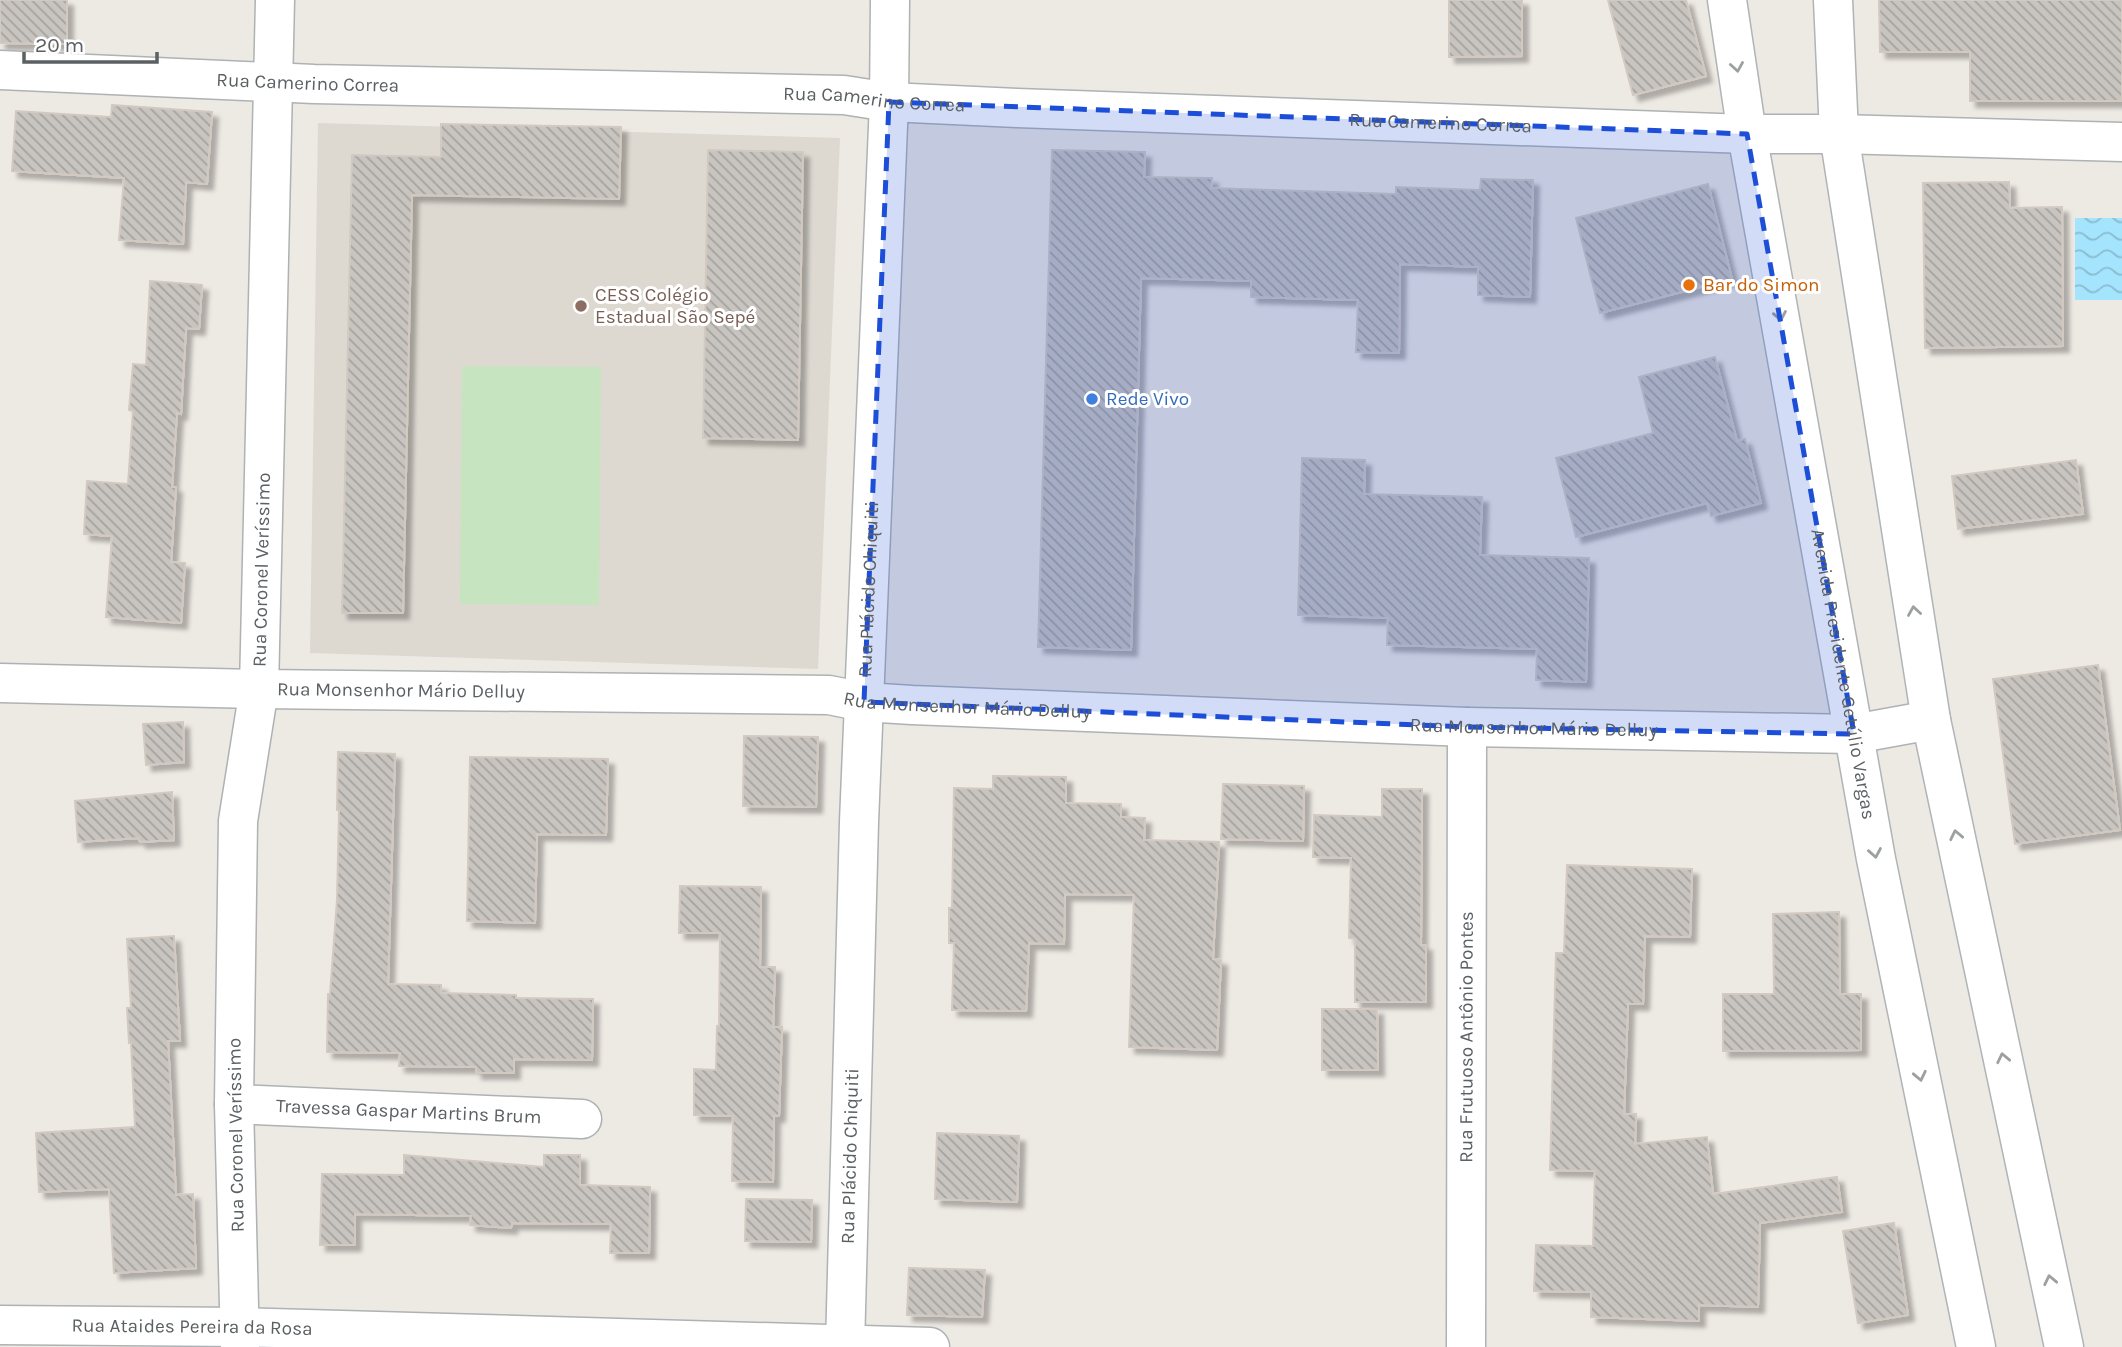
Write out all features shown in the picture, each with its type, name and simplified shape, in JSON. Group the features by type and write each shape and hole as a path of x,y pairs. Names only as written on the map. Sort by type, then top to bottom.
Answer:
{"street":[{"name":"Rua Coronel Veríssimo","path":"240,1337 234,1104 238,821 259,689 275,0"},
{"name":"Rua Plácido Chiquiti","path":"845,1346 859,822 889,102 890,0"},
{"name":"Avenida Presidente Getúlio Vargas","path":"1727,0 1747,134 1876,859 1976,1347"},
{"path":"1833,0 1839,134 1931,720 2064,1347"},
{"name":"Rua Camerino Correa","path":"0,70 272,83 844,95 889,102 1045,109 1747,134 2122,142"},
{"name":"Rua Monsenhor Mário Delluy","path":"0,683 259,689 830,695 864,702 1467,727 1854,734 1931,720"},
{"name":"Rua Frutuoso Antônio Pontes","path":"1466,1347 1467,727"},
{"name":"Travessa Gaspar Martins Brum","path":"234,1104 582,1119"},
{"name":"Rua Ataides Pereira da Rosa","path":"0,1325 240,1337 930,1347"}],"highlighted area":[{"path":"889,102 1747,134 1854,734 1467,727 864,702"}],"shaded area":[{"path":"318,123 840,138 818,669 310,653"}],"green space":[{"path":"462,366 601,367 599,605 460,604"}],"water":[{"path":"2075,218 2122,218 2122,300 2075,300"}],"building":[{"path":"0,0 67,0 67,44 0,43"},
{"path":"1449,0 1522,0 1522,56 1449,57"},
{"path":"1608,0 1686,0 1706,76 1633,95"},
{"path":"1879,0 2122,0 2122,101 1970,101 1970,52 1880,52"},
{"path":"112,105 212,112 207,184 186,182 183,244 119,240 124,178 12,171 16,111 111,117"},
{"path":"441,124 621,127 619,199 412,195 403,613 342,613 352,155 441,157"},
{"path":"708,150 803,152 798,440 703,438"},
{"path":"1052,150 1145,152 1144,177 1212,178 1211,188 1396,194 1396,187 1480,190 1481,179 1533,180 1530,297 1478,295 1478,267 1400,264 1399,353 1356,352 1358,300 1251,297 1251,281 1141,278 1131,650 1038,647"},
{"path":"2009,182 2010,208 2062,207 2063,346 1925,348 1923,183"},
{"path":"1708,184 1732,279 1600,313 1576,218"},
{"path":"150,281 202,285 199,329 186,328 181,414 177,413 172,487 176,487 171,562 185,563 181,623 106,617 112,536 84,534 87,481 128,484 133,364 146,365"},
{"path":"1715,357 1737,441 1745,439 1761,503 1711,516 1707,503 1576,537 1556,458 1653,433 1639,377"},
{"path":"1302,458 1365,460 1364,494 1482,497 1480,555 1589,558 1586,682 1536,680 1537,649 1387,645 1388,618 1298,615"},
{"path":"2076,460 2083,514 1958,529 1952,476"},
{"path":"2098,665 2120,830 2015,844 1993,679"},
{"path":"183,722 184,762 146,765 143,724"},
{"path":"744,736 818,737 816,807 743,806"},
{"path":"338,752 395,754 388,984 441,985 441,993 593,999 592,1060 514,1059 514,1073 476,1073 476,1067 399,1066 400,1053 327,1052 328,994 337,900"},
{"path":"470,757 608,759 606,835 537,834 535,923 467,921"},
{"path":"993,776 1066,777 1066,803 1121,804 1121,817 1145,818 1144,840 1219,842 1213,959 1221,960 1217,1050 1129,1047 1134,895 1065,894 1064,944 1029,943 1026,1011 952,1010 954,943 949,943 949,908 952,908 954,788 993,789"},
{"path":"1223,784 1304,786 1303,841 1221,839"},
{"path":"1382,789 1422,789 1421,945 1426,945 1426,1002 1355,1002 1355,939 1349,938 1351,858 1313,857 1314,815 1382,817"},
{"path":"172,792 174,840 140,842 139,838 78,842 75,801"},
{"path":"1567,865 1692,869 1690,937 1645,936 1643,1004 1628,1004 1624,1114 1636,1114 1635,1144 1707,1137 1713,1194 1837,1177 1842,1212 1760,1223 1758,1307 1699,1305 1699,1321 1591,1317 1591,1292 1534,1291 1536,1245 1593,1246 1595,1171 1550,1170 1556,953 1564,953"},
{"path":"680,886 761,887 760,967 775,967 773,1027 782,1027 779,1116 774,1116 773,1182 732,1181 733,1116 694,1115 694,1069 716,1070 720,933 679,933"},
{"path":"1839,912 1840,994 1861,994 1861,1050 1723,1051 1723,994 1774,994 1773,914"},
{"path":"174,936 180,1041 168,1041 176,1195 193,1194 196,1268 114,1273 109,1189 39,1192 36,1133 135,1127 127,1008 131,1008 127,939"},
{"path":"1322,1009 1377,1009 1378,1070 1322,1070"},
{"path":"937,1133 1019,1136 1017,1202 935,1199"},
{"path":"404,1155 544,1167 544,1155 580,1155 580,1185 650,1187 649,1253 610,1253 611,1224 512,1223 511,1228 470,1225 471,1216 355,1214 355,1245 320,1245 322,1174 404,1175"},
{"path":"746,1199 812,1200 811,1242 745,1241"},
{"path":"1894,1223 1908,1315 1858,1323 1843,1231"},
{"path":"909,1268 985,1270 982,1317 907,1315"}],"place":[{"name":"Bar do Simon","path":"1689,285"},
{"name":"CESS Colégio Estadual São Sepé","path":"581,306"},
{"name":"Rede Vivo","path":"1092,399"}]}
